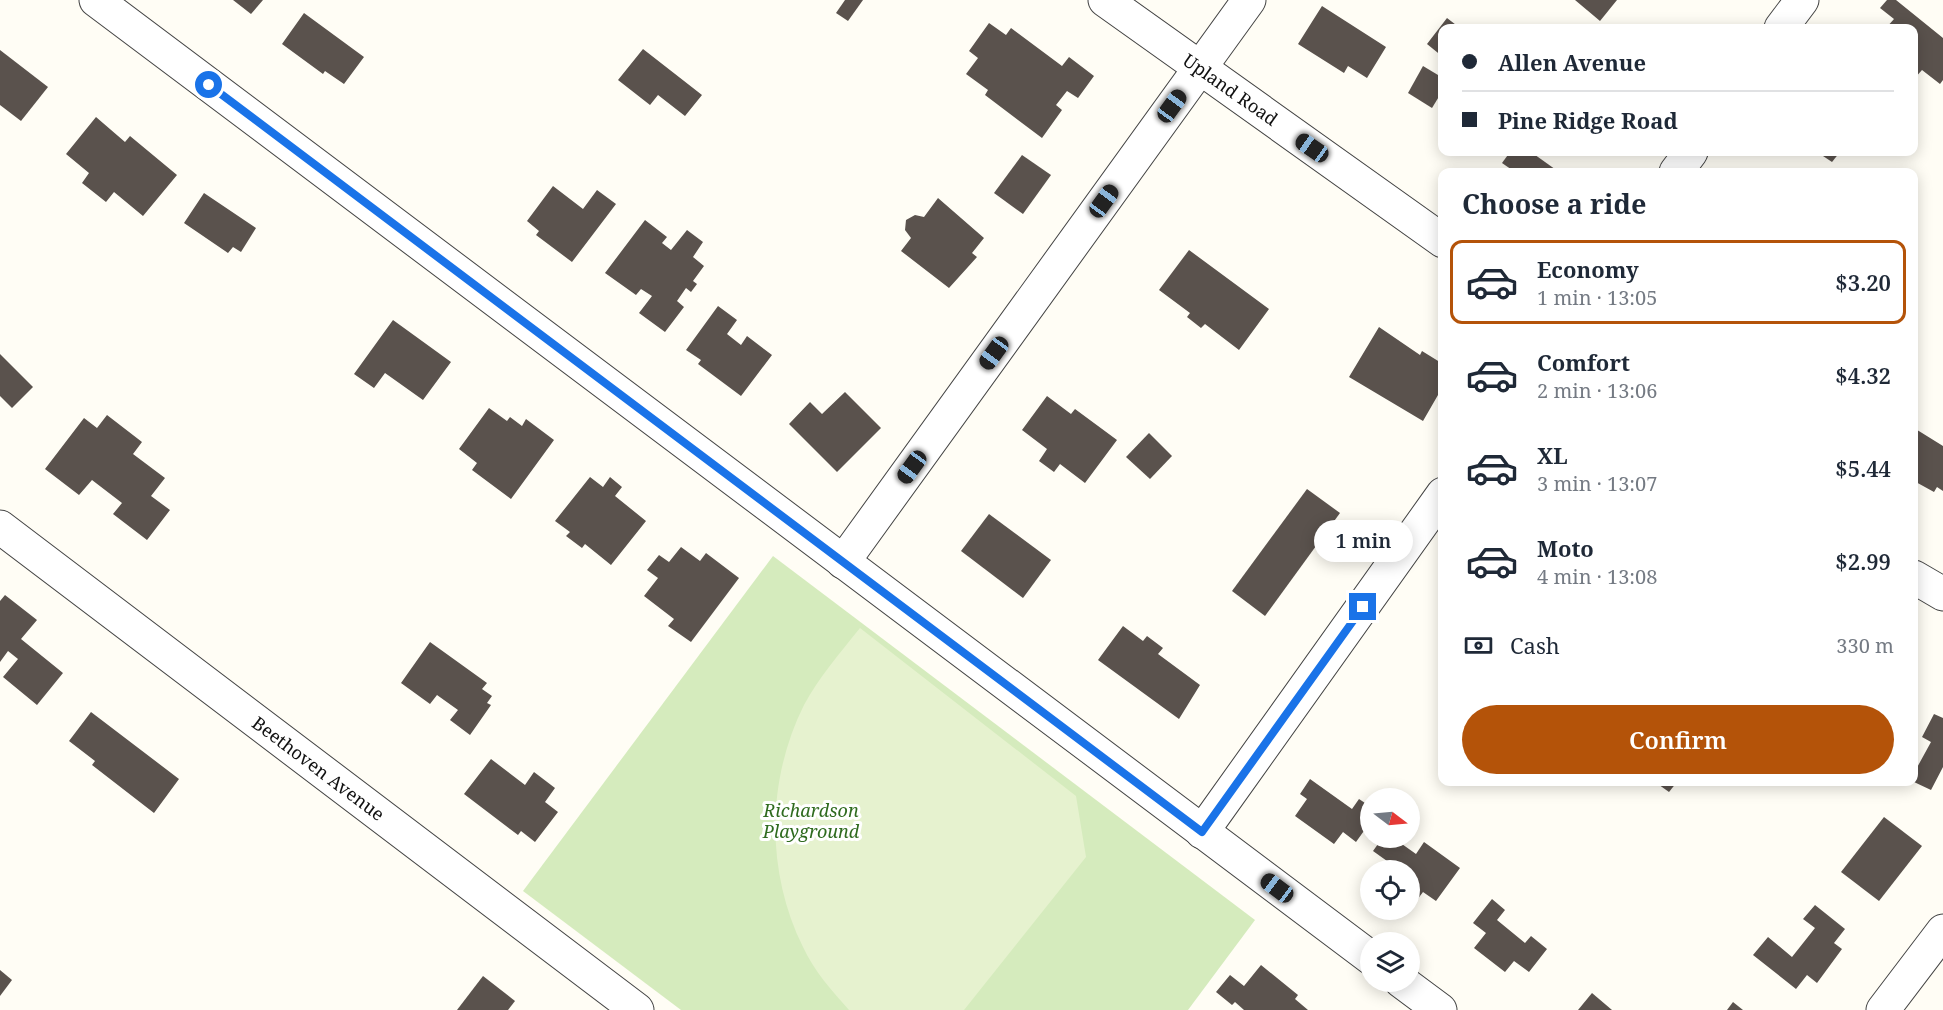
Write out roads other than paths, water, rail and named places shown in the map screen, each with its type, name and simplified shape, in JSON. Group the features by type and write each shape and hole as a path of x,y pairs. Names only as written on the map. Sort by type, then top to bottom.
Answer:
{"street":[{"path":"96,0 1360,950"},
{"name":"Upland Road","path":"1105,0 1438,237"},
{"path":"843,562 1249,0"},
{"path":"1784,24 1802,0"},
{"path":"1202,832 1438,502"},
{"name":"Beethoven Avenue","path":"0,527 637,1010"},
{"path":"1918,579 1943,594"},
{"path":"1883,1010 1943,931"},
{"path":"1416,992 1440,1010"}],"park label":[{"name":"Richardson Playground","path":"811,821"}]}
